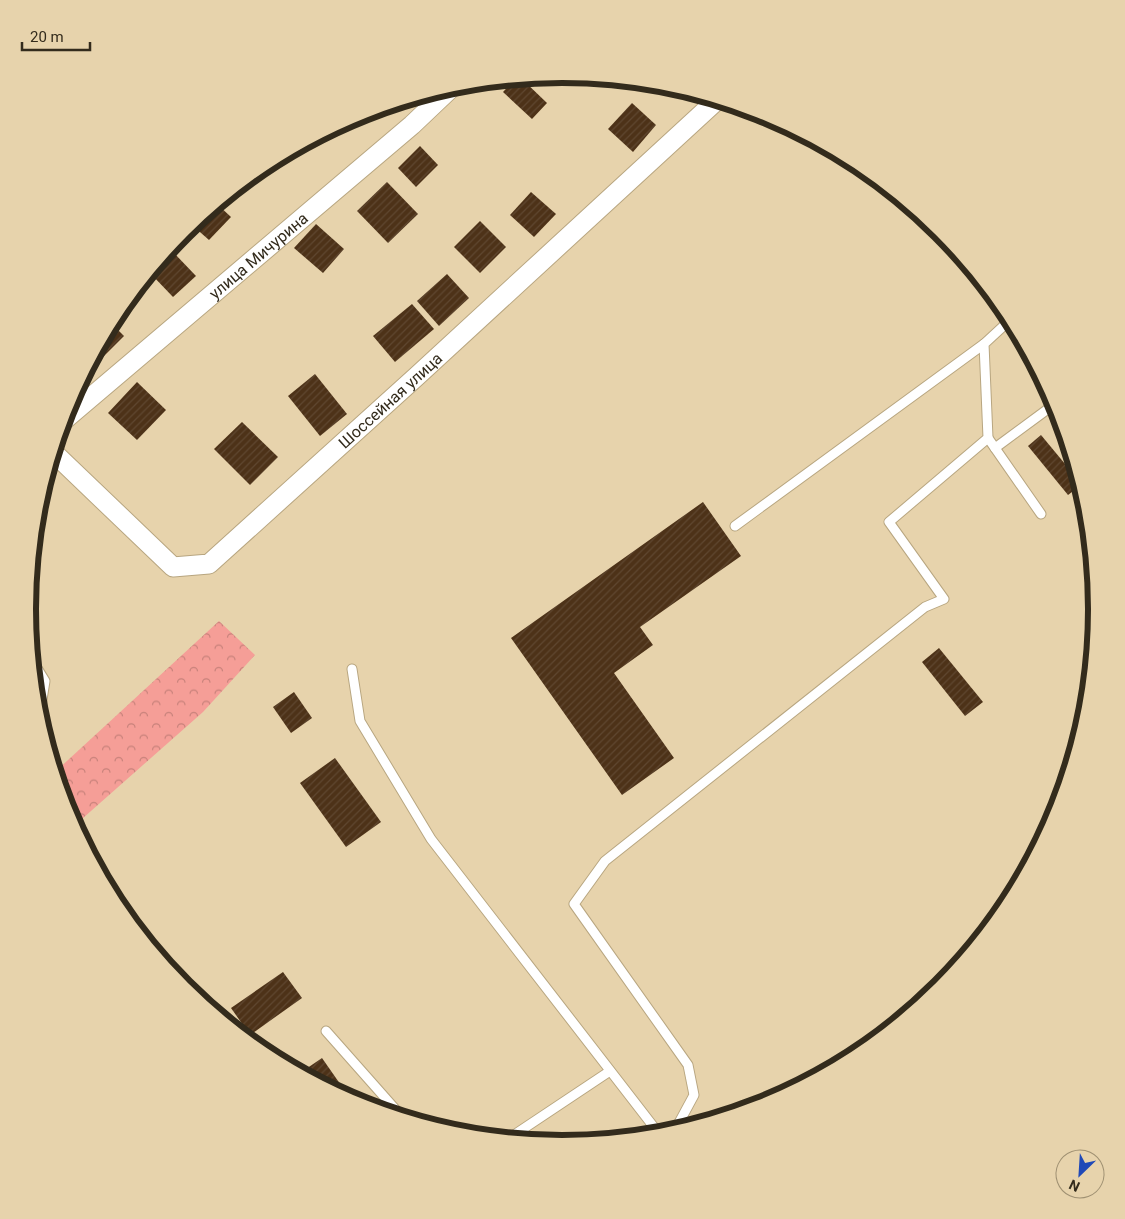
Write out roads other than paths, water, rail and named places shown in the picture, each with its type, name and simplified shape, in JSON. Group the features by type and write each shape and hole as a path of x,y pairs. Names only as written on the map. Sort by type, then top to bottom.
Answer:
{"street":[{"name":"улица Мичурина","path":"75,411 412,125 441,97"},
{"name":"Шоссейная улица","path":"59,457 173,567 209,564 712,105"}],"lane":[{"path":"734,526 984,344 1005,325"},
{"path":"984,344 988,438 1041,514"},
{"path":"995,448 1049,408"},
{"path":"679,1123 694,1095 688,1065 574,904 605,861 925,607 944,599 889,522 988,438"},
{"path":"352,669 360,720 431,839 654,1128"},
{"path":"40,674 45,681 43,693"},
{"path":"326,1031 396,1109"},
{"path":"516,1134 610,1071"}]}
